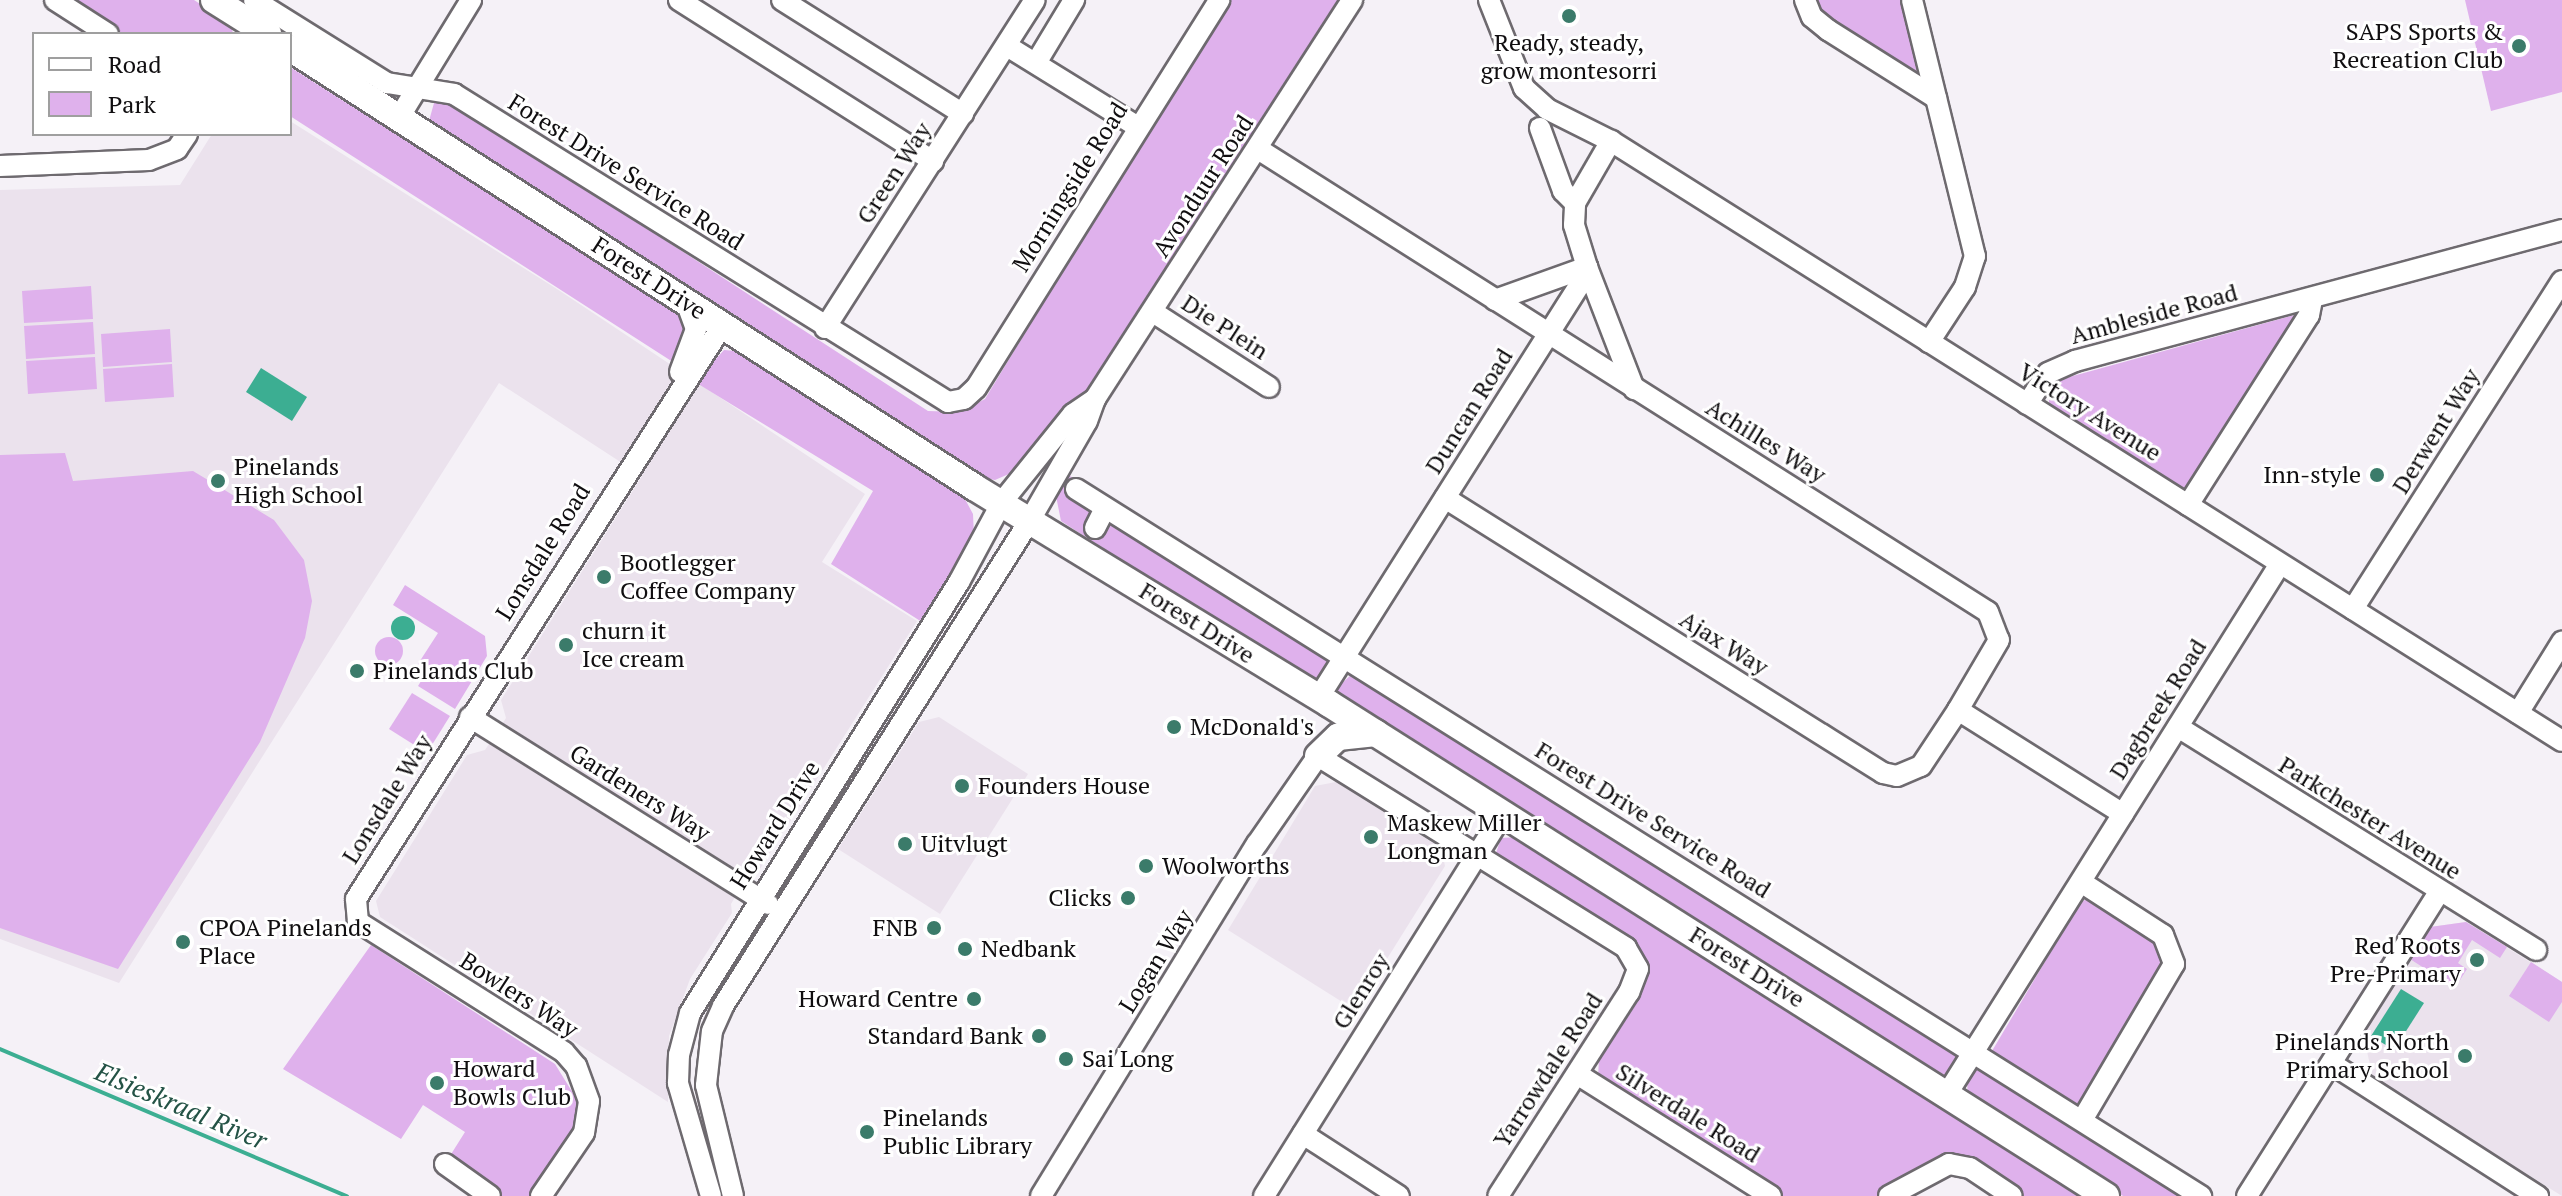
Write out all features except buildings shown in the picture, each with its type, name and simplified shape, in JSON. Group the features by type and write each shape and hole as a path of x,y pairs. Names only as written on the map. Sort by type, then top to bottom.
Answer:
{"main road":[{"path":"214,0 256,23"},
{"name":"Forest Drive","path":"292,49 722,326 1319,697 2106,1196"},
{"path":"1318,756 1338,737 1376,733"}],"street":[{"path":"55,0 105,32"},
{"path":"400,116 471,0"},
{"path":"679,0 933,161"},
{"path":"782,0 963,114"},
{"name":"Green Way","path":"825,328 1035,0"},
{"path":"1036,63 1074,0"},
{"name":"Morningside Road","path":"964,399 976,388 1219,0"},
{"name":"Avonduur Road","path":"1030,520 1087,421 1095,399 1352,0"},
{"name":"Victory Avenue","path":"1489,0 1524,88 1547,109 1611,141 2562,741"},
{"name":"Victory Avenue","path":"1503,0 1533,78 1590,128"},
{"path":"1805,0 1812,17 1828,30 1936,98"},
{"path":"1912,0 1975,256 1965,287 1929,342"},
{"name":"Forest Drive Service Road","path":"256,23 276,32"},
{"name":"Forest Drive Service Road","path":"292,39 371,74 454,94 932,397 948,402 964,399"},
{"path":"1007,46 1138,127"},
{"path":"1540,128 1563,191 1575,203"},
{"path":"0,166 149,160 177,149 186,136"},
{"path":"1611,141 1575,203 1574,225 1634,389"},
{"name":"Achilles Way","path":"1258,149 1988,612 1999,640 1958,710"},
{"name":"Ambleside Road","path":"2027,404 2048,373 2060,366 2562,230"},
{"path":"1495,300 1587,267"},
{"name":"Duncan Road","path":"1319,697 1549,333 1587,267"},
{"name":"Derwent Way","path":"2353,609 2562,281"},
{"path":"2188,505 2309,315 2312,299"},
{"name":"Lonsdale Road","path":"660,416 695,337 696,322 686,301"},
{"name":"Die Plein","path":"1153,312 1269,387"},
{"name":"Lonsdale Road","path":"470,717 660,416 722,326"},
{"name":"Avonduur Road","path":"1002,502 1073,414 1095,399"},
{"name":"Forest Drive Service Road","path":"1076,489 2201,1196"},
{"name":"Ajax Way","path":"1445,498 1883,773 1897,776 1921,766 1958,710"},
{"name":"Howard Drive","path":"711,1196 683,1114 679,1055 690,1013 959,582 1002,502"},
{"path":"1095,528 1105,508"},
{"path":"733,1196 709,1114 707,1058 723,1006 1030,520"},
{"name":"Dagbreek Road","path":"1947,1094 2280,564"},
{"path":"2518,713 2562,642"},
{"path":"1958,710 2123,814"},
{"name":"Gardeners Way","path":"470,717 783,912"},
{"name":"Lonsdale Way","path":"355,911 356,899 470,717"},
{"name":"Parkchester Avenue","path":"2178,727 2536,950"},
{"path":"1318,756 1478,854"},
{"name":"Logan Way","path":"1041,1196 1318,756"},
{"name":"Glenroy","path":"1264,1196 1503,813"},
{"name":"Yarrowdale Road","path":"1478,854 1626,948 1638,969 1577,1074 1498,1196"},
{"path":"2081,882 2163,935 2174,964 2082,1120"},
{"path":"2247,1196 2439,892"},
{"name":"Bowlers Way","path":"355,911 358,922 564,1052 576,1066 589,1101 584,1133 541,1196"},
{"path":"2332,1064 2538,1196"},
{"name":"Silverdale Road","path":"1577,1074 1771,1196"},
{"path":"1303,1134 1399,1196"},
{"path":"445,1164 490,1196"},
{"path":"1889,1196 1949,1164 1970,1168 2012,1196"}],"shaded area":[{"path":"292,122 557,289 865,494 822,562 917,621 760,869 750,872 731,904 732,913 690,979 669,1036 668,1102 380,917 376,901 467,755 485,750 506,718 501,700 642,476 499,383 119,983 0,939 0,190 180,185 211,136 292,136"},
{"path":"261,368 307,397 292,421 246,392"},
{"path":"403,616 412,619 415,628 412,637 403,640 394,637 391,628 394,619"},
{"path":"939,717 1028,774 940,914 838,849 919,722"},
{"path":"1336,782 1441,848 1445,866 1355,1010 1228,930 1315,786"},
{"name":"Pinelands North Primary School","path":"2466,922 2562,982 2562,1196 2373,1078 2363,1034 2430,927"},
{"path":"2401,989 2424,1003 2394,1050 2371,1036"}],"green space":[{"path":"69,0 194,0 231,24 233,32 118,32"},
{"path":"1227,0 1343,0 1098,380 1018,470 995,480 984,478 429,121 434,103 454,103 928,411 960,412 985,399"},
{"path":"1811,0 1908,0 1922,75 1917,78 1830,25"},
{"name":"SAPS Sports & Recreation Club","path":"2465,0 2562,0 2562,92 2491,111"},
{"path":"292,68 686,319 689,328 676,364 292,117"},
{"path":"91,286 93,319 24,323 22,291"},
{"path":"2298,314 2186,491 2177,490 2049,405 2049,389 2062,379"},
{"path":"93,322 95,354 26,359 24,326"},
{"path":"170,329 172,362 103,367 101,334"},
{"path":"724,350 736,351 955,489 966,501 973,514 974,536 925,624 831,564 873,491 695,382"},
{"path":"95,357 97,389 28,394 26,361"},
{"path":"172,364 174,397 105,402 103,369"},
{"path":"65,453 73,481 193,471 274,520 304,560 312,601 305,638 260,742 118,969 0,928 0,455"},
{"path":"1066,474 1108,496 1098,510 1333,659 1319,681 1308,682 1061,521 1055,491"},
{"path":"405,585 485,636 487,656 455,709 418,686 426,673 416,667 438,633 393,605"},
{"path":"389,637 399,641 403,651 399,661 389,665 379,661 375,651 379,641"},
{"path":"1353,673 1956,1050 1959,1058 1951,1076 1944,1079 1337,695 1338,687"},
{"path":"412,693 450,716 427,753 389,729"},
{"path":"1519,837 2085,1196 2023,1196 1962,1163 1891,1196 1779,1196 1598,1077 1599,1059 1639,993 1642,973 1495,856 1501,838"},
{"path":"2095,898 2170,947 2172,956 2083,1112 1993,1057 1992,1051 2081,901"},
{"path":"2466,922 2507,947 2500,958 2472,940 2458,963 2467,969 2455,988 2410,959 2430,927"},
{"name":"Howard Bowls Club","path":"371,945 555,1064 576,1098 581,1129 536,1196 498,1196 448,1159 465,1132 423,1105 401,1139 283,1069"},
{"path":"2531,962 2562,982 2562,1002 2549,1022 2509,996"},
{"path":"1986,1067 2188,1196 2123,1196 1968,1098 1967,1082 1973,1071"}],"waterway":[{"name":"Elsieskraal River","path":"0,1049 347,1196"}],"place":[{"name":"Ready, steady, grow montesorri","path":"1569,16"},
{"name":"SAPS Sports & Recreation Club","path":"2519,46"},
{"name":"Inn-style","path":"2377,475"},
{"name":"Pinelands High School","path":"218,481"},
{"name":"Bootlegger Coffee Company","path":"604,577"},
{"name":"churn it Ice cream","path":"566,645"},
{"name":"Pinelands Club","path":"357,671"},
{"name":"McDonald's","path":"1174,727"},
{"name":"Founders House","path":"962,786"},
{"name":"Maskew Miller Longman","path":"1371,837"},
{"name":"Uitvlugt","path":"905,844"},
{"name":"Woolworths","path":"1146,866"},
{"name":"Clicks","path":"1128,898"},
{"name":"FNB","path":"934,928"},
{"name":"CPOA Pinelands Place","path":"183,942"},
{"name":"Nedbank","path":"965,949"},
{"name":"Red Roots Pre-Primary","path":"2477,960"},
{"name":"Howard Centre","path":"974,999"},
{"name":"Standard Bank","path":"1039,1036"},
{"name":"Pinelands North Primary School","path":"2465,1056"},
{"name":"Sai Long","path":"1066,1059"},
{"name":"Howard Bowls Club","path":"437,1083"},
{"name":"Pinelands Public Library","path":"867,1132"}]}
